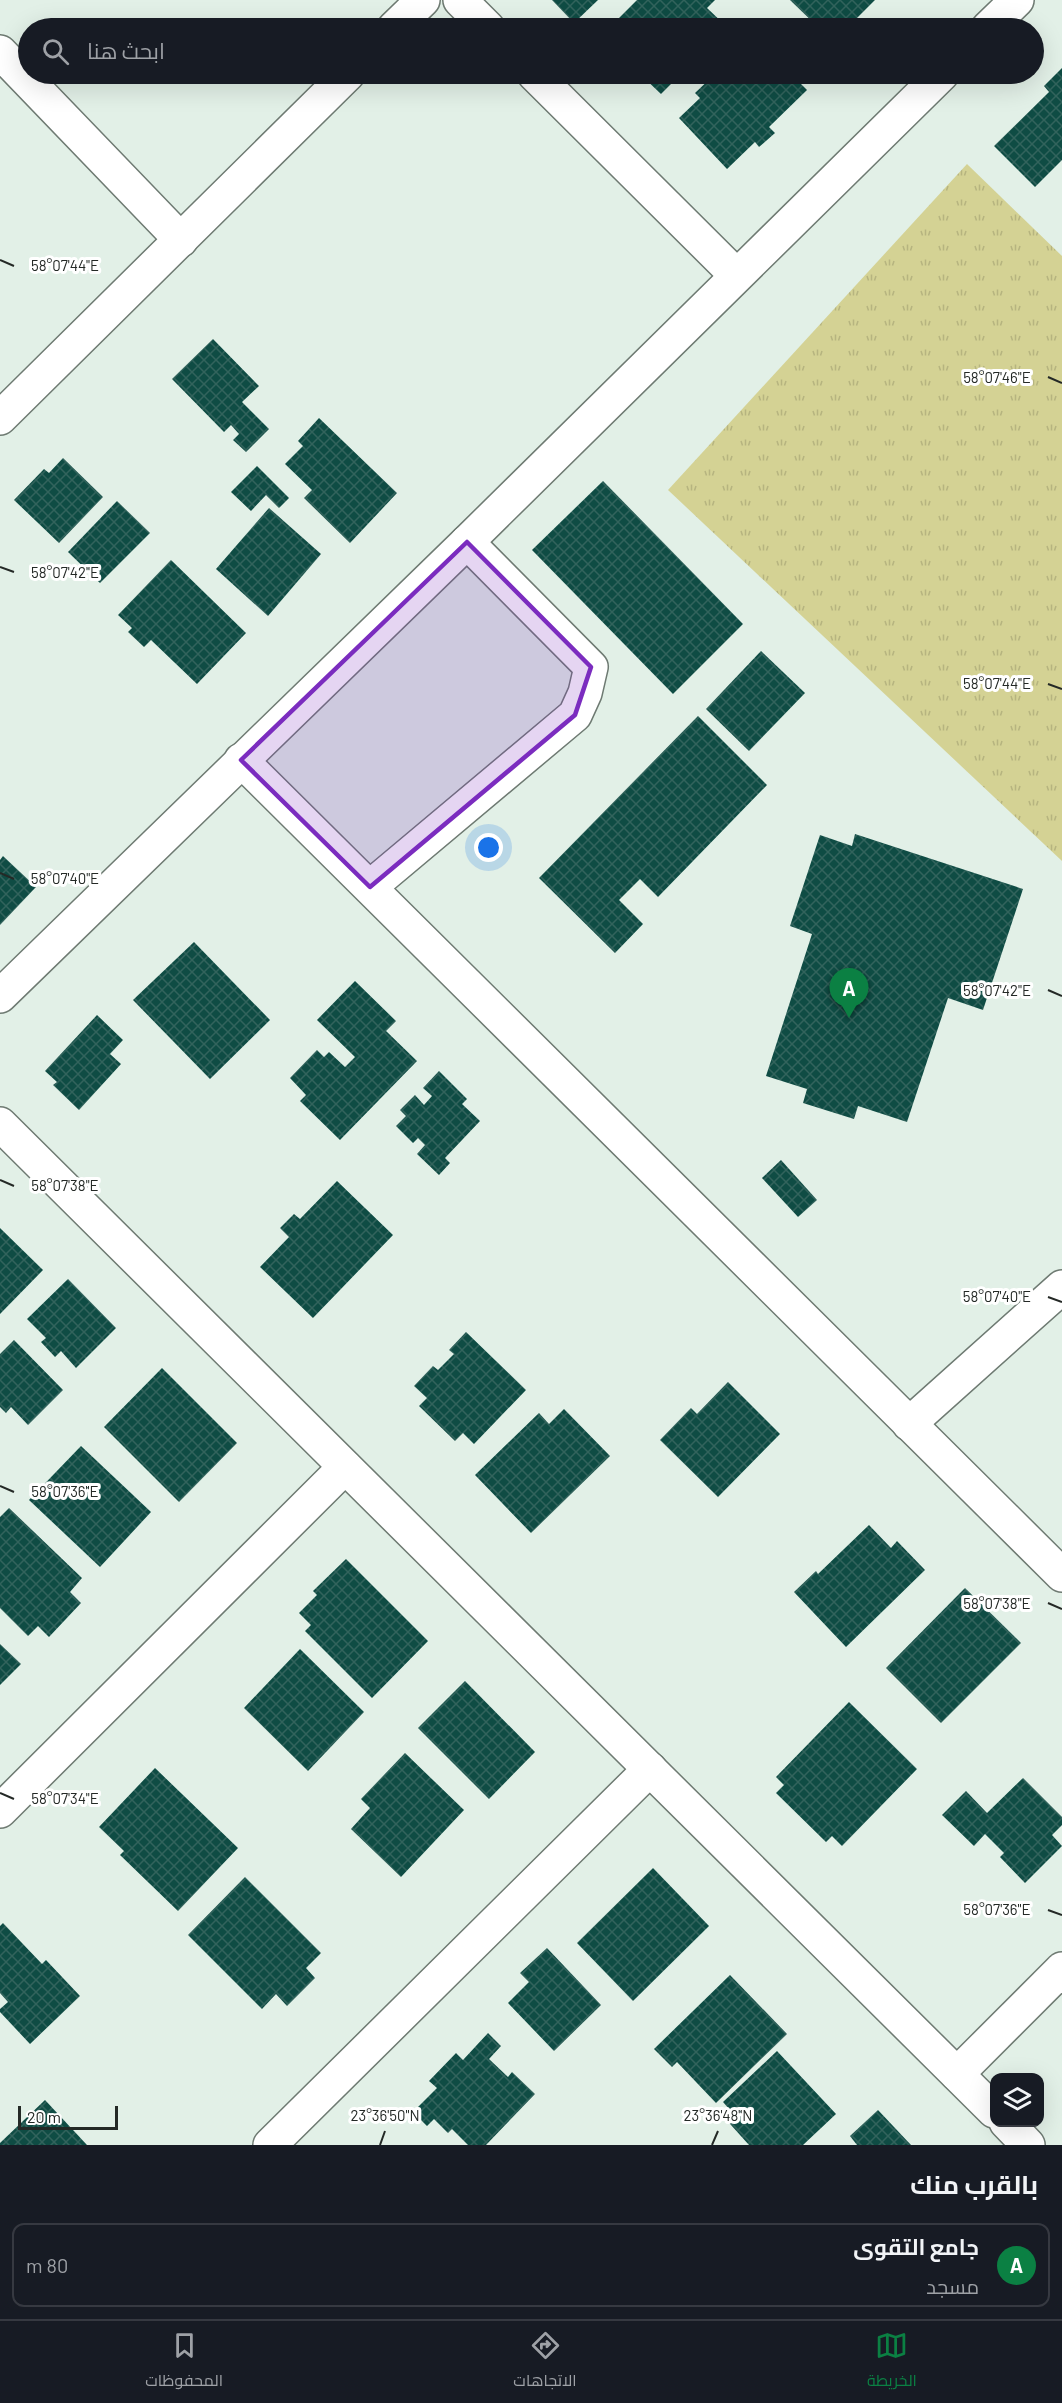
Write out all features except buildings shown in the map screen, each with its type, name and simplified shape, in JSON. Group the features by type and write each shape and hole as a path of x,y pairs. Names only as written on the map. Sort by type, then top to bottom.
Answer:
{"street":[{"path":"404,18 423,0"},
{"path":"460,0 478,18"},
{"path":"998,18 1017,0"},
{"path":"0,52 18,71"},
{"path":"31,84 181,240"},
{"path":"0,418 338,84"},
{"path":"544,84 736,275"},
{"path":"0,996 467,542 932,84"},
{"path":"370,888 575,715 590,678 591,667 467,542"},
{"path":"241,760 1062,1575"},
{"path":"0,1125 990,2107"},
{"path":"909,1424 1062,1287"},
{"path":"0,1811 345,1467"},
{"path":"270,2145 650,1769"},
{"path":"957,2074 1062,1969"},
{"path":"1011,2127 1028,2145"}],"highlighted area":[{"path":"467,542 591,667 575,715 370,887 241,760"}],"green space":[{"path":"967,164 1062,256 1062,861 668,490"}],"place":[{"name":"جامع التقوى","path":"849,1018"}]}
